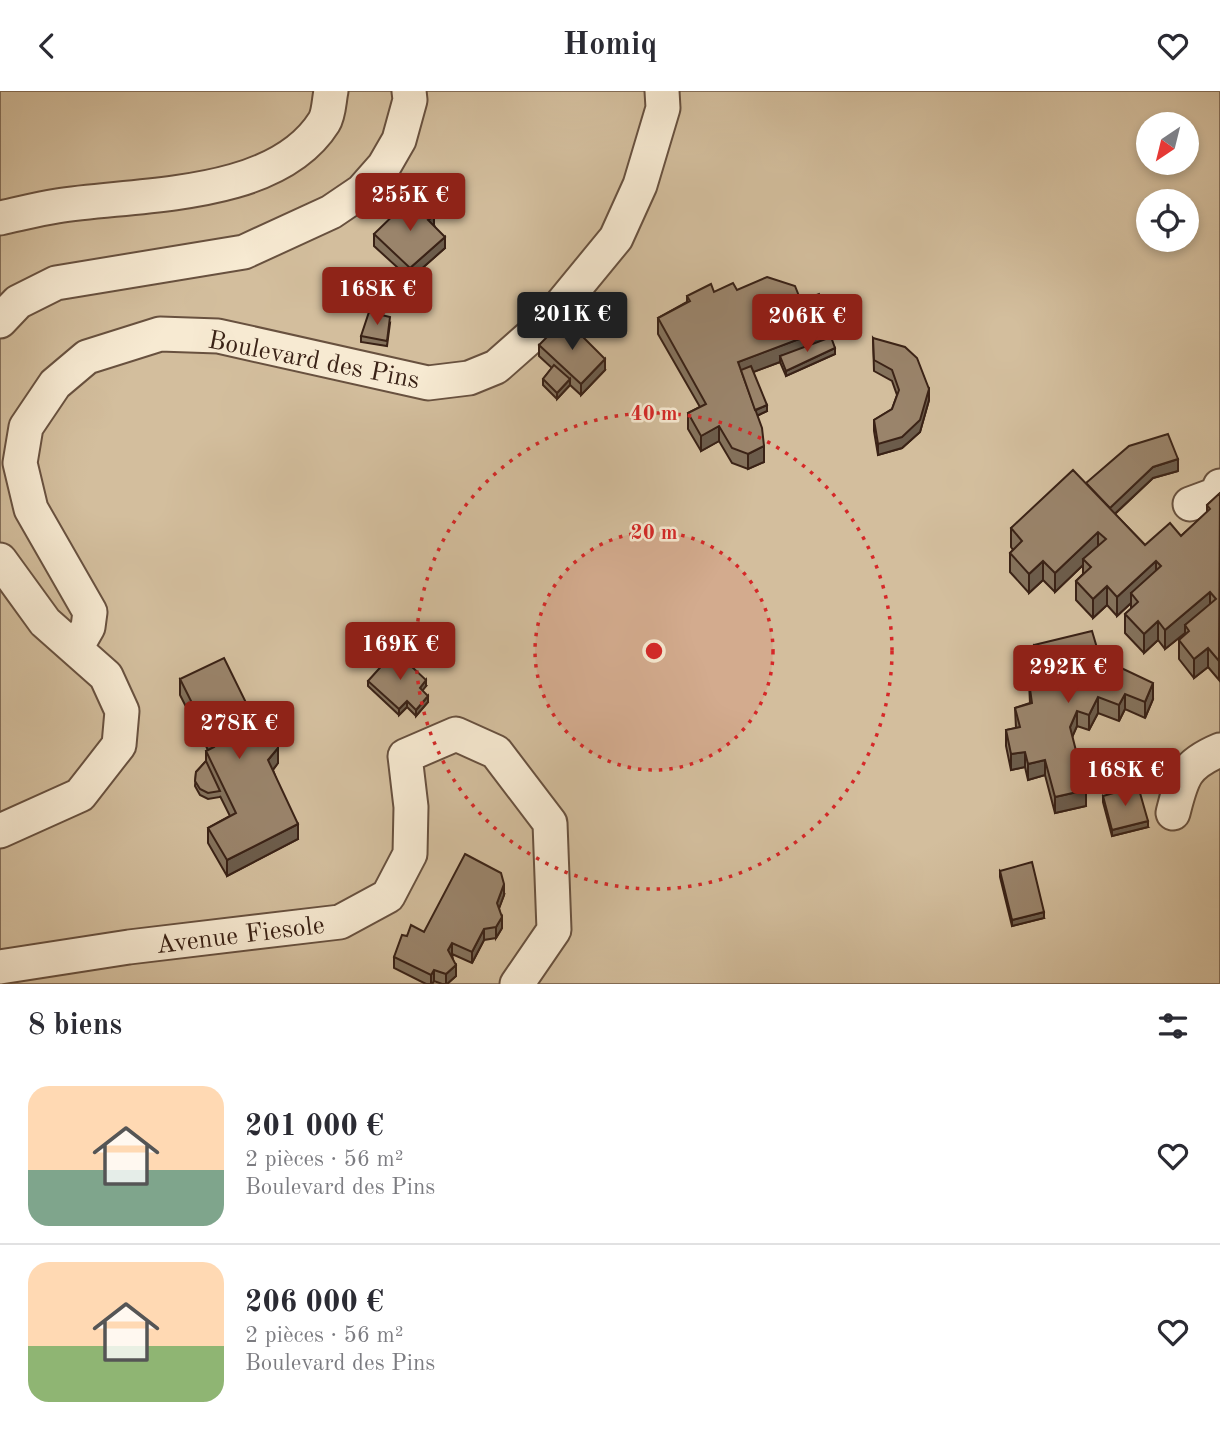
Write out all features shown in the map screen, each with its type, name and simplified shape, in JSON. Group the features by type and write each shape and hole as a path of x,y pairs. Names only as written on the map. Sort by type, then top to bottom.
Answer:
{"street":[{"path":"0,218 56,206 217,187 256,175 302,145 325,121 331,91"},
{"path":"0,321 18,302 56,283 244,252 331,212 362,191 384,166 400,140 410,100 409,91"},
{"name":"Boulevard des Pins","path":"76,648 88,627 90,612 31,509 20,463 26,427 55,384 87,357 160,334 218,336 428,383 469,378 496,367 547,322 616,238 640,185 663,108 662,91"},
{"path":"1190,504 1217,494 1220,486"},
{"path":"0,559 45,622 106,676 122,712 119,745 80,795 0,831"},
{"name":"Avenue Fiesole","path":"0,967 129,947 340,922 388,896 410,854 411,807 405,756 456,734 496,752 550,823 554,930 517,984"},
{"path":"1173,813 1184,773 1205,756 1220,750"}],"shaded area":[{"path":"0,91 1220,91 1220,984 0,984"}],"building":[{"path":"412,197 434,216 428,220 445,237 410,268 374,234"},
{"path":"767,277 795,286 801,301 819,294 831,327 738,362 762,428 764,446 748,454 732,448 719,426 701,436 688,413 706,404 658,318 690,301 687,296 711,284 714,292 733,283 737,290"},
{"path":"369,312 390,317 387,341 361,336"},
{"path":"565,319 605,359 581,384 539,345"},
{"path":"831,337 835,348 786,371 780,356"},
{"path":"873,338 905,347 917,358 929,389 920,420 902,437 878,444 874,420 892,409 899,390 892,370 874,360"},
{"path":"554,365 570,379 557,393 543,379"},
{"path":"751,366 767,405 755,410 741,370"},
{"path":"1168,434 1178,459 1153,467 1110,508 1086,483 1129,446"},
{"path":"1073,470 1145,545 1170,523 1181,536 1210,509 1207,505 1220,493 1219,661 1208,648 1194,659 1179,640 1189,631 1185,625 1216,599 1210,592 1165,630 1158,621 1144,634 1125,614 1138,602 1131,593 1161,566 1156,561 1117,597 1107,586 1093,599 1076,581 1091,567 1083,559 1106,539 1098,532 1055,573 1043,561 1029,574 1010,553 1022,541 1011,528"},
{"path":"1092,631 1100,658 1153,683 1145,702 1125,694 1119,705 1098,697 1089,715 1077,711 1070,727 1086,790 1055,797 1045,760 1028,764 1025,752 1011,754 1006,730 1020,727 1015,708 1032,703 1029,682 1042,677 1034,645"},
{"path":"395,651 426,680 420,688 428,696 416,710 407,701 399,709 368,681"},
{"path":"224,658 257,725 268,725 278,737 278,748 268,760 298,824 227,860 208,828 236,813 206,751 214,747 180,679"},
{"path":"206,761 220,791 208,793 200,789 195,781 196,772"},
{"path":"1138,786 1148,821 1112,830 1103,796"},
{"path":"465,854 501,873 504,884 497,903 502,917 496,927 484,929 472,952 452,943 448,950 456,965 446,974 434,970 431,975 394,957 402,935 407,936 411,925 424,932"},
{"path":"1032,862 1044,912 1012,920 1000,871"}]}
